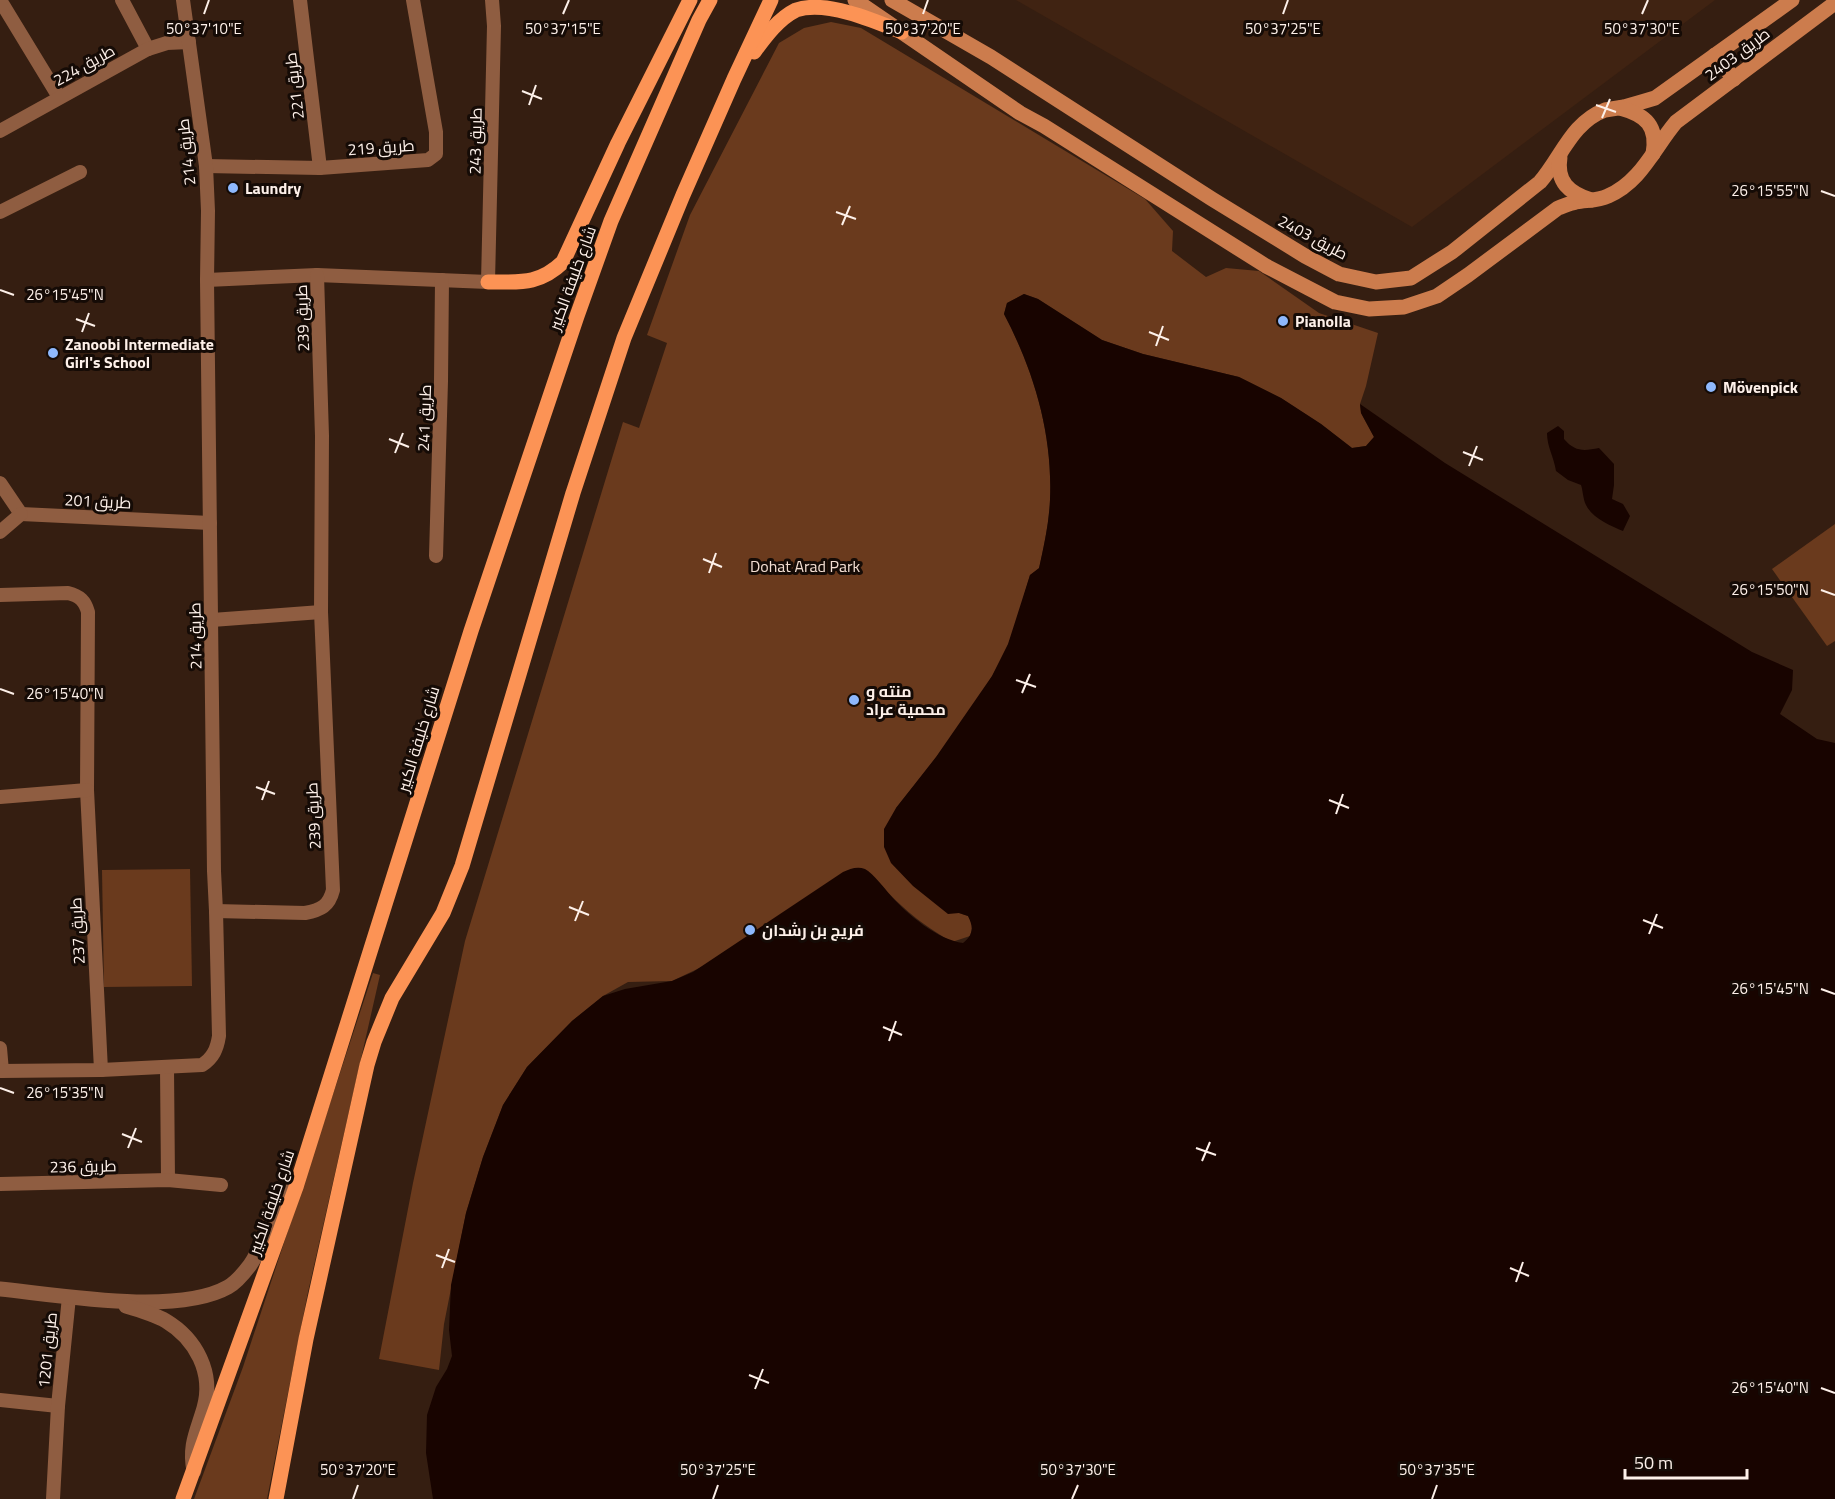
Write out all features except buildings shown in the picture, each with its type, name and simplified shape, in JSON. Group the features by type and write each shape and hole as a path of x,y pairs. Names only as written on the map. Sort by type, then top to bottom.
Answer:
{"main road":[{"path":"489,282 538,280 552,273 564,262 618,143 690,0"},
{"name":"شارع خليفة الكبير","path":"183,1499 296,1187 471,631 577,316 611,221 694,31 711,0"},
{"path":"276,1499 306,1339 364,1077 374,1042 392,998 443,913 462,866 573,494 624,338 734,79 771,0"},
{"name":"طريق 2403","path":"855,0 1020,113 1266,266 1335,302 1369,309 1404,307 1437,296 1558,208 1573,202 1607,197 1627,184 1653,157 1676,122 1835,3"},
{"name":"طريق 2403","path":"892,0 991,57 1305,256 1339,274 1376,282 1411,278 1452,252 1540,182 1552,169 1569,138 1584,122 1605,111 1655,98 1792,0"},
{"path":"734,79 779,21 797,9 822,5 848,9 902,32"},
{"path":"1715,55 1734,79"},
{"path":"1620,108 1637,112 1650,124 1655,140 1653,157"},
{"path":"1562,151 1558,167 1564,183 1575,195 1591,200"},
{"path":"1198,222 1212,199"}],"street":[{"path":"0,0 59,97"},
{"path":"122,0 148,48"},
{"name":"طريق 214","path":"1,1071 101,1070 202,1065 209,1060 217,1046 219,1036 214,871 208,211 206,166 183,0"},
{"name":"طريق 221","path":"300,0 320,168"},
{"name":"طريق 219","path":"206,166 320,168 428,160 436,154 436,132 412,0"},
{"name":"طريق 243","path":"489,282 494,26 492,0"},
{"name":"طريق 224","path":"0,131 148,48 168,43 189,42"},
{"path":"0,212 80,172"},
{"path":"207,280 317,275 489,282"},
{"name":"طريق 239","path":"216,911 305,913 317,911 326,905 333,890 321,612 322,436 317,275"},
{"name":"طريق 241","path":"436,556 442,280"},
{"path":"0,483 21,514 0,532"},
{"name":"طريق 201","path":"21,514 210,524"},
{"name":"طريق 237","path":"0,595 68,593 77,595 85,602 88,612 87,790 101,1070"},
{"path":"212,620 321,612"},
{"path":"0,797 87,790"},
{"path":"0,1048 1,1071"},
{"path":"167,1068 168,1180"},
{"name":"طريق 236","path":"0,1184 168,1180 221,1185"},
{"path":"0,1289 112,1301 193,1299 227,1287 236,1281 250,1265 261,1247 276,1206 286,1194 296,1187"},
{"name":"طريق 1201","path":"53,1499 58,1406 69,1297"},
{"path":"112,1301 164,1320 185,1335 200,1356 204,1369 206,1394 193,1442 194,1472"},
{"name":"طريق 1201","path":"0,1400 58,1406"}],"shaded area":[{"path":"1016,0 1715,0 1412,227"},
{"path":"1024,294 1038,299 1102,340 1143,354 1239,377 1281,398 1352,448 1366,446 1374,437 1361,413 1360,404 1445,463 1752,652 1793,670 1792,690 1780,714 1817,739 1835,743 1835,1499 433,1499 426,1453 427,1415 436,1387 452,1356 449,1330 451,1285 466,1213 483,1157 503,1105 527,1067 572,1021 603,996 625,989 672,981 693,972 843,872 851,869 862,868 868,871 905,911 933,932 963,943 971,934 972,928 968,916 959,913 948,914 913,886 891,863 884,847 884,829 896,808 936,757 992,676 1008,644 1030,575 1039,568 1049,509 1050,475 1045,427 1033,380 1004,314 1007,303"},
{"path":"1558,426 1564,431 1564,439 1572,446 1584,450 1599,448 1614,464 1612,499 1623,504 1630,516 1623,531 1593,514 1585,503 1581,485 1568,480 1556,471 1547,433"}],"green space":[{"name":"Dohat Arad Park","path":"831,22 861,28 1145,199 1173,231 1172,251 1206,277 1226,268 1259,271 1319,313 1378,333 1360,404 1361,413 1374,437 1366,446 1352,448 1281,398 1239,377 1143,354 1102,340 1038,299 1024,294 1007,303 1004,314 1033,380 1045,427 1048,451 1049,509 1039,569 1030,575 1008,645 985,688 957,730 896,808 959,913 968,916 973,925 970,936 952,942 913,916 879,883 672,981 628,982 603,996 572,1021 527,1067 503,1105 483,1157 466,1213 444,1324 439,1370 379,1359 413,1183 465,941 623,422 639,428 667,343 647,335 690,215 779,43 804,28"},
{"path":"1835,524 1835,641 1827,646 1772,569"},
{"path":"190,869 192,986 104,987 102,870"},
{"path":"373,973 380,975 308,1292 267,1499 194,1499 243,1367"}],"place":[{"name":"Laundry","path":"233,188"},
{"name":"Pianolla","path":"1283,321"},
{"name":"Zanoobi Intermediate Girl's School","path":"53,353"},
{"name":"Mövenpick","path":"1711,387"},
{"name":"منته و محمية عراد","path":"854,700"},
{"name":"فريج بن رشدان","path":"750,930"}]}
